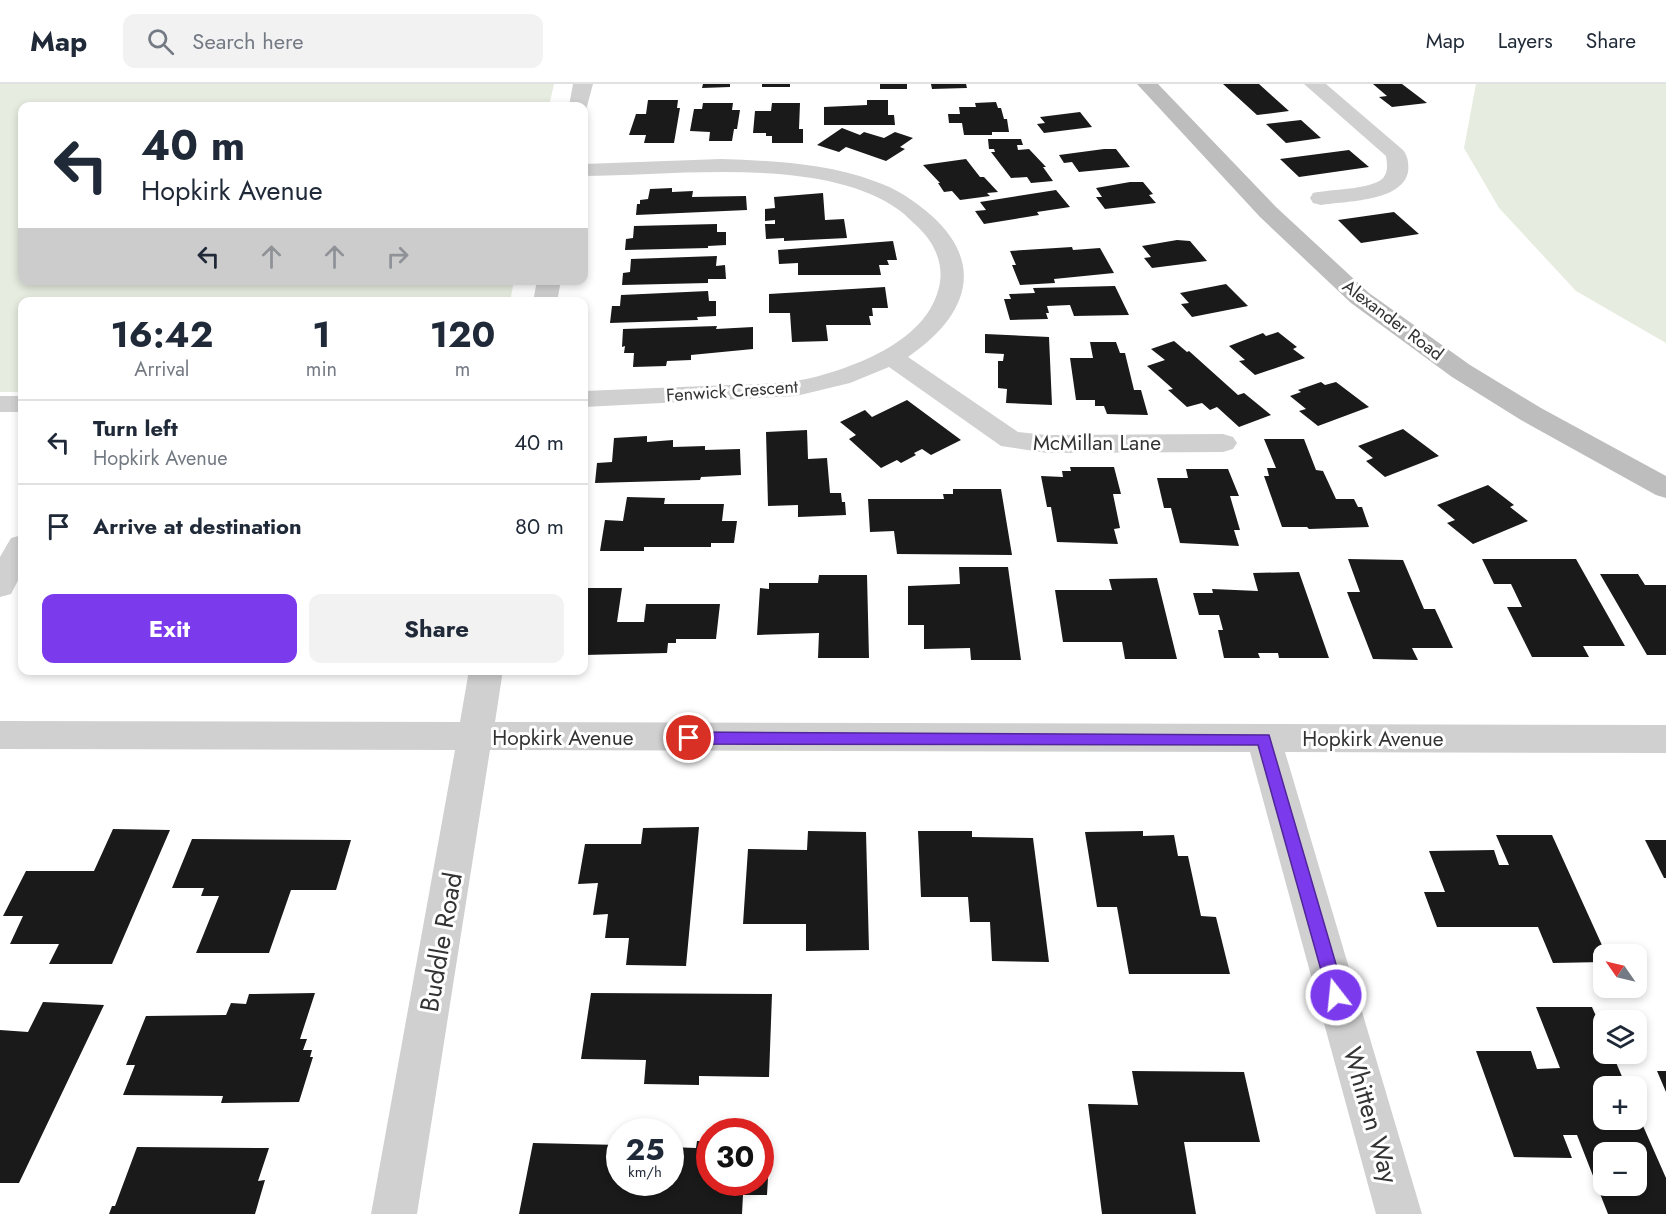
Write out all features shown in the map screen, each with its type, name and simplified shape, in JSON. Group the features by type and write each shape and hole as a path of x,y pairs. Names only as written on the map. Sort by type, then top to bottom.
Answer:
{"street":[{"path":"580,102 583,84"},
{"name":"Alexander Road","path":"1139,84 1154,92 1268,212 1360,298 1461,371 1531,414 1666,488"},
{"path":"1314,84 1396,154 1398,164 1394,181 1383,189 1320,198"},
{"name":"Fenwick Crescent","path":"588,170 785,167 847,180 869,187 906,205 931,225 951,257 953,285 947,302 936,319 910,343 890,356 849,374 796,389 588,399"},
{"name":"McMillan Lane","path":"890,356 1011,440 1047,444 1222,443"},
{"path":"0,404 18,404"},
{"path":"0,586 18,552"},
{"name":"Buddle Road","path":"394,1214 485,675"},
{"name":"Hopkirk Avenue","path":"0,735 475,738 1666,739"},
{"name":"Whitten Way","path":"1264,739 1399,1214"}],"shaded area":[{"path":"0,84 554,84 550,102 18,102 18,285 513,285 511,297 18,297 18,392 0,392"},
{"path":"1476,84 1666,84 1666,343 1576,291 1499,208 1464,148"}],"building":[{"path":"703,84 730,84 730,87 702,88"},
{"path":"762,84 790,84 790,87 762,87"},
{"path":"880,84 907,84 907,89 880,89"},
{"path":"931,84 966,84 967,88 932,89"},
{"path":"1223,84 1259,84 1289,111 1257,115"},
{"path":"1373,84 1402,84 1427,103 1392,107 1379,97 1387,96"},
{"path":"648,100 678,100 677,108 680,108 674,143 644,143 646,135 629,135 636,114 646,114"},
{"path":"867,100 888,100 888,115 894,115 895,125 824,125 824,107 867,105"},
{"path":"996,102 998,108 1001,108 1004,119 1007,119 1009,132 992,132 992,135 964,135 962,123 949,123 948,114 960,114 959,107 976,107 975,103"},
{"path":"703,103 733,103 732,110 740,110 737,129 734,129 732,141 709,141 710,132 690,131 694,109 702,109"},
{"path":"772,103 800,103 799,129 803,129 803,143 772,143 772,136 766,136 766,133 753,133 755,111 771,111"},
{"path":"1080,112 1092,127 1044,133 1037,124 1045,123 1040,117"},
{"path":"1301,120 1321,138 1286,143 1266,124"},
{"path":"842,128 860,135 864,132 884,138 895,132 913,138 900,147 905,149 886,161 846,147 839,152 817,145"},
{"path":"988,139 1021,139 1023,145 1017,145 1018,150 1029,149 1046,167 1043,167 1053,181 1031,183 1027,177 1011,178 991,152 995,152 994,149 989,149"},
{"path":"1116,149 1130,167 1079,172 1072,162 1064,163 1059,155"},
{"path":"1349,150 1369,167 1299,177 1280,159"},
{"path":"966,159 980,177 984,177 998,192 987,193 990,196 960,200 952,191 944,192 938,183 940,183 923,165"},
{"path":"1143,182 1153,194 1149,195 1156,203 1105,209 1096,197 1102,197 1096,188"},
{"path":"672,188 672,192 693,191 692,197 746,196 747,210 636,215 637,204 640,204 640,200 648,199 650,189"},
{"path":"1056,190 1070,207 1037,212 1039,215 984,224 975,211 986,210 980,202"},
{"path":"823,193 825,220 844,219 847,238 784,241 784,238 766,239 765,224 775,224 775,220 765,221 765,209 775,208 774,197"},
{"path":"1394,212 1419,234 1361,243 1338,220"},
{"path":"717,224 717,232 726,232 726,245 708,246 708,248 625,250 626,239 633,238 634,226"},
{"path":"1177,240 1190,241 1207,261 1152,268 1144,258 1151,257 1142,246"},
{"path":"893,241 897,260 887,260 889,265 879,265 881,275 798,275 798,263 779,264 778,250"},
{"path":"1072,247 1073,250 1100,248 1114,273 1054,279 1055,283 1020,285 1012,265 1016,265 1010,251"},
{"path":"717,256 716,266 725,265 726,279 708,279 708,283 622,285 623,273 630,272 631,259"},
{"path":"1226,284 1248,306 1192,317 1181,304 1189,303 1180,293"},
{"path":"1115,286 1129,315 1074,316 1070,305 1047,306 1048,319 1010,320 1004,299 1011,299 1009,294 1035,293 1033,288"},
{"path":"885,287 888,308 872,308 873,316 869,316 871,325 826,325 828,341 792,342 790,313 769,313 769,294"},
{"path":"708,291 709,301 716,301 716,316 697,317 698,320 610,323 612,306 620,306 621,295"},
{"path":"717,326 716,329 753,327 753,349 691,355 691,360 667,361 666,366 633,367 634,353 624,353 625,346 622,347 623,329"},
{"path":"1278,332 1297,347 1293,349 1305,358 1255,375 1239,361 1245,360 1229,346 1263,333 1266,336"},
{"path":"985,334 1049,337 1052,405 1006,403 1007,389 998,388 998,361 1003,361 1004,354 985,353"},
{"path":"1174,341 1187,352 1189,351 1238,395 1244,393 1271,415 1239,427 1217,407 1210,410 1202,403 1187,407 1168,390 1173,389 1147,366 1165,360 1151,349"},
{"path":"1090,342 1116,342 1120,353 1125,353 1134,390 1141,390 1148,415 1107,414 1104,406 1095,406 1095,400 1076,400 1070,358 1093,358"},
{"path":"1321,382 1325,385 1336,382 1369,407 1318,426 1299,411 1306,409 1290,396 1301,392 1298,390"},
{"path":"907,400 961,440 931,455 922,449 901,463 897,460 881,468 849,439 856,435 840,422 865,410 872,417"},
{"path":"1403,429 1439,456 1385,477 1366,461 1373,458 1358,446"},
{"path":"807,430 808,459 827,458 830,493 841,493 842,502 845,502 846,515 798,517 798,505 768,506 766,432"},
{"path":"647,436 647,442 673,440 673,447 705,446 705,450 740,449 741,475 701,477 700,480 595,483 597,463 612,462 614,438"},
{"path":"1264,439 1304,439 1316,470 1323,471 1336,499 1354,499 1358,507 1362,507 1369,527 1309,529 1307,527 1282,527 1264,476 1269,476 1267,468 1276,468"},
{"path":"1070,467 1114,467 1121,494 1113,494 1120,528 1114,529 1118,544 1057,542 1051,507 1047,507 1041,476 1063,477 1062,471 1071,471"},
{"path":"1186,469 1228,469 1239,496 1230,496 1240,530 1234,530 1239,546 1180,543 1171,508 1164,508 1157,478 1188,478"},
{"path":"1488,485 1514,505 1510,507 1528,521 1473,544 1447,523 1455,520 1437,505"},
{"path":"953,489 1001,489 1012,555 897,554 894,531 870,532 868,499 944,499 943,494 953,494"},
{"path":"627,497 665,498 664,504 724,504 722,521 737,521 734,543 711,543 711,547 644,547 644,551 600,551 605,520 623,521"},
{"path":"1348,559 1403,560 1424,609 1435,609 1453,648 1412,648 1418,660 1373,659 1347,592 1360,592"},
{"path":"1482,559 1576,559 1625,646 1583,646 1589,657 1532,657 1507,607 1522,607 1511,584 1494,584"},
{"path":"959,567 1008,567 1021,660 971,660 970,648 924,649 924,625 908,625 908,586 960,584"},
{"path":"1299,572 1329,658 1279,658 1278,653 1258,653 1260,658 1224,658 1218,630 1223,630 1219,615 1199,615 1193,593 1213,593 1212,589 1258,591 1253,573"},
{"path":"1600,574 1638,574 1645,585 1666,585 1666,655 1647,655"},
{"path":"819,575 867,575 869,658 818,658 819,633 757,635 760,588 769,589 769,583 818,583"},
{"path":"1157,578 1177,659 1125,659 1122,642 1063,642 1055,590 1112,590 1109,579"},
{"path":"588,588 622,588 617,622 644,622 646,604 720,604 716,639 676,639 676,643 668,643 667,653 588,655"},
{"path":"699,827 686,966 626,965 629,938 605,938 608,914 593,915 598,883 578,884 585,844 641,844 643,828"},
{"path":"113,829 170,830 112,964 49,964 59,944 10,944 23,916 3,916 26,871 94,871"},
{"path":"808,831 866,832 869,950 806,951 806,924 743,924 748,849 807,850"},
{"path":"918,831 972,831 972,837 1033,838 1049,962 992,961 990,922 970,922 968,897 921,897"},
{"path":"1143,831 1143,836 1174,835 1178,856 1188,856 1201,916 1216,917 1230,974 1129,974 1117,907 1097,907 1085,832"},
{"path":"1496,835 1552,835 1601,944 1593,944 1593,962 1553,963 1538,927 1437,927 1424,892 1445,892 1429,851 1494,850 1499,865 1509,865"},
{"path":"192,839 351,840 336,890 291,890 269,953 196,953 219,896 201,896 204,888 172,888"},
{"path":"1645,840 1666,840 1666,878 1664,878"},
{"path":"315,993 300,1039 307,1039 303,1050 312,1050 310,1057 313,1057 299,1102 221,1103 223,1096 123,1095 135,1065 126,1065 146,1016 226,1015 231,1003 246,1004 249,994"},
{"path":"591,993 772,994 769,1077 699,1076 699,1085 644,1084 646,1060 581,1059"},
{"path":"43,1002 104,1005 19,1183 0,1183 0,1030 28,1032"},
{"path":"1536,1007 1592,1007 1593,1064 1617,1064 1622,1076 1593,1076 1593,1130 1645,1130 1666,1178 1666,1214 1608,1214 1601,1196 1647,1196 1647,1142 1593,1142 1593,1176 1577,1135 1563,1135 1572,1158 1514,1157 1476,1051 1531,1051 1537,1069 1560,1068"},
{"path":"1132,1071 1244,1072 1260,1142 1184,1142 1196,1214 1102,1214 1088,1104 1138,1105"},
{"path":"1657,1071 1666,1071 1666,1092"},
{"path":"533,1143 606,1145 606,1196 684,1196 684,1148 696,1148 696,1196 743,1196 742,1214 519,1214"},
{"path":"137,1147 269,1148 258,1181 265,1180 255,1214 109,1214 112,1206 115,1206"}],"route":[{"path":"689,738 1264,739 1336,995"}]}
